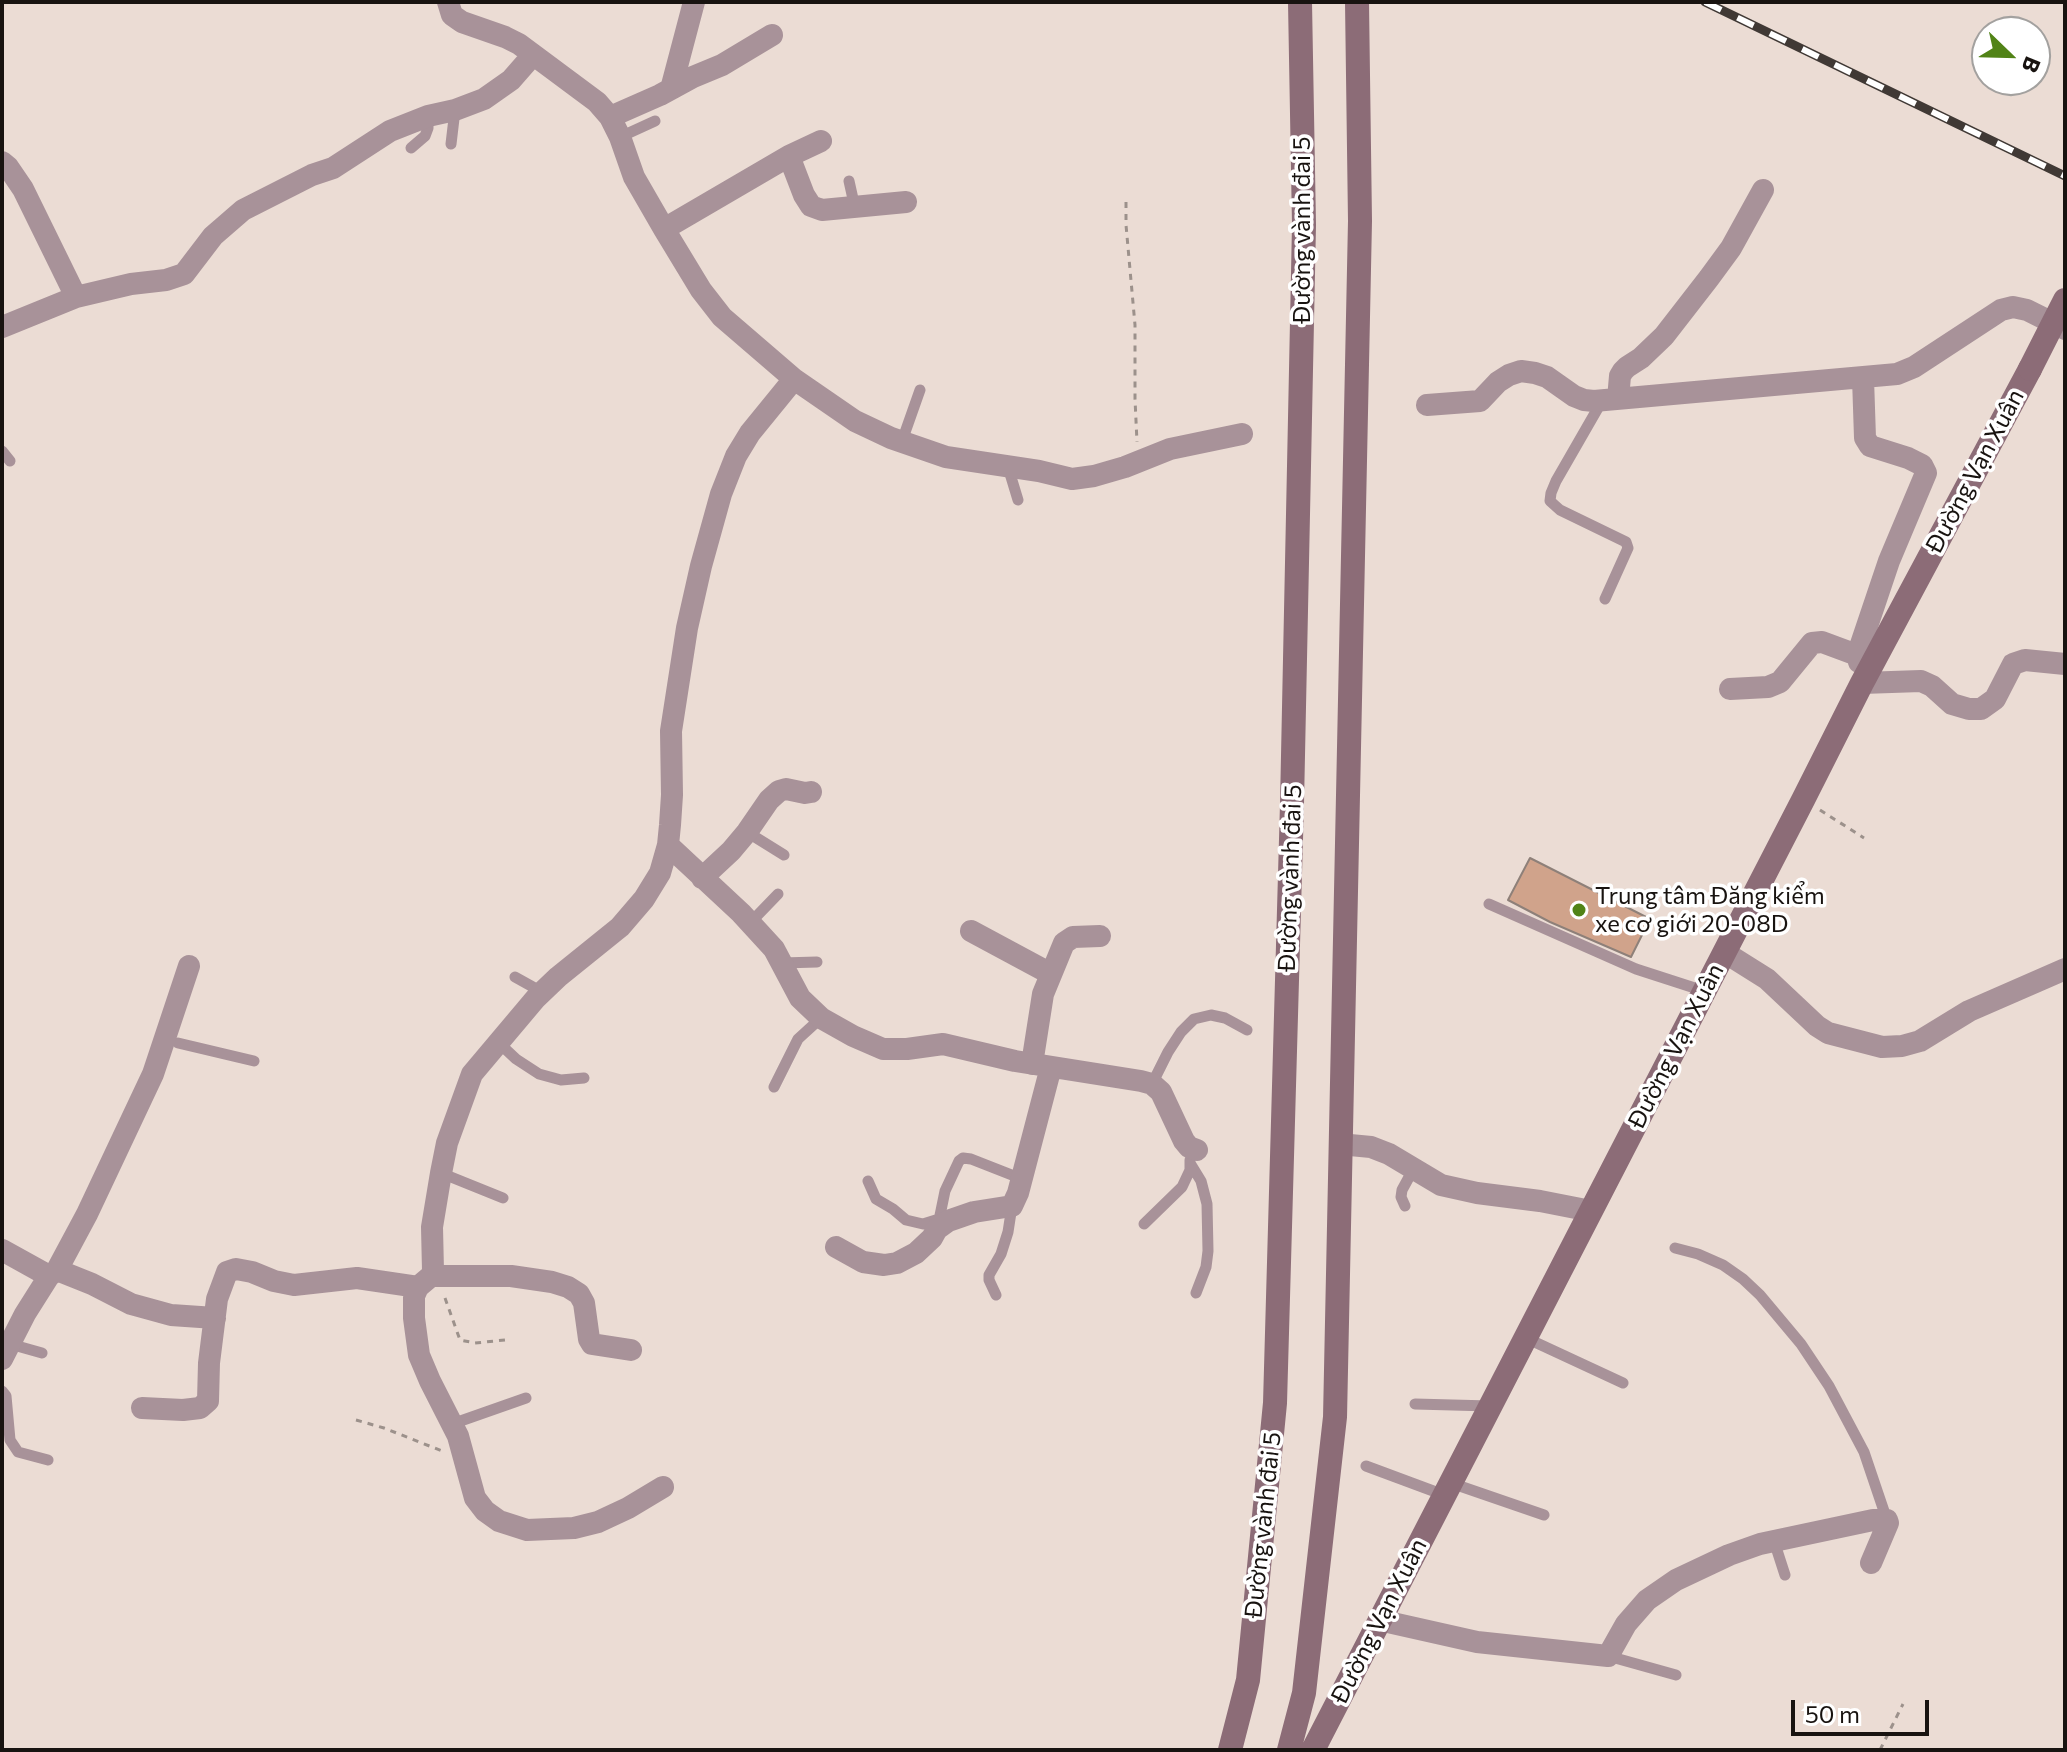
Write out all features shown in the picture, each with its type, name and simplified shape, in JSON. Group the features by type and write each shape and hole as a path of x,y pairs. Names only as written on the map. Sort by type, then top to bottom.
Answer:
{"main road":[{"name":"Đường vành đai 5","path":"1230,1750 1248,1680 1275,1403 1304,225 1300,2"},
{"path":"1289,1750 1304,1693 1335,1417 1360,221 1357,2"},
{"name":"Đường Vạn Xuân","path":"1318,1748 1379,1620 1803,800 1862,667 2030,369 2065,300"}],"street":[{"path":"448,2 452,15 462,22 519,44 597,102 615,127 634,177 664,229 701,290 722,317 794,379 855,421 946,457 1072,479 1094,476 1170,449 1242,434"},
{"path":"671,89 694,2"},
{"path":"615,127 671,89 722,65 772,35"},
{"path":"2,327 76,297 184,274 213,236 243,210 286,187 333,168 390,131 484,99 511,80 532,56"},
{"path":"664,229 789,156 821,141"},
{"path":"789,156 811,206 822,210 906,202"},
{"path":"2,162 23,189 76,297"},
{"path":"1610,400 1623,371 1664,336 1731,248 1763,190"},
{"path":"1427,405 1480,401 1498,382 1521,371 1547,377 1584,400 1897,374 1914,367 2001,310 2013,307 2027,310 2065,329"},
{"path":"1862,667 1889,561 1926,473 1922,465 1908,458 1870,446 1865,438 1863,378"},
{"path":"663,1487 598,1522 574,1528 527,1530 499,1521 485,1511 475,1498 458,1436 419,1355 414,1296 428,1280 433,1262 432,1227 447,1143 472,1074 542,992 620,927 644,899 660,873 668,845 672,795 671,731 687,628 701,566 721,494 736,456 750,433 794,379"},
{"path":"1730,689 1768,687 1780,682 1812,643 1822,642 1862,667 1921,681 1932,686 1952,704 1969,709 1981,709 1995,699 2013,664 2025,660 2065,664"},
{"path":"702,878 731,851 779,791 811,792"},
{"path":"668,845 774,949 800,998 821,1018 883,1049 943,1044 1042,1066 1152,1084 1161,1092 1192,1153"},
{"path":"971,931 1051,974"},
{"path":"836,1247 863,1262 897,1263 916,1253 932,1238 938,1224 974,1212 1012,1206 1022,1179 1042,1066 1043,994 1064,943 1073,937 1100,936"},
{"path":"1724,952 1767,979 1828,1033 1882,1047 1920,1041 1969,1011 2065,969"},
{"path":"6,1352 25,1314 87,1214 171,1040 189,966"},
{"path":"1350,1145 1371,1147 1389,1154 1441,1185 1591,1211"},
{"path":"2,1250 53,1273 92,1284 131,1304 171,1315 215,1318"},
{"path":"142,1408 183,1410 200,1408 208,1401 217,1299 227,1272 236,1269 294,1285 357,1278 428,1280 511,1276 552,1282 579,1294 584,1303 592,1344 631,1350"},
{"path":"1379,1620 1491,1644 1608,1656 1626,1624 1647,1600 1676,1580 1729,1555 1774,1541 1873,1520 1887,1520 1871,1563"}],"lane":[{"path":"679,58 681,18 686,2"},
{"path":"451,144 455,110"},
{"path":"411,148 425,136 428,116"},
{"path":"615,127 655,121"},
{"path":"849,181 855,208"},
{"path":"902,441 920,390"},
{"path":"1605,599 1628,548 1626,542 1560,510 1550,501 1556,481 1610,400"},
{"path":"1008,467 1018,500"},
{"path":"747,832 784,855"},
{"path":"750,923 778,894"},
{"path":"1489,904 1636,969 1704,991"},
{"path":"782,963 817,962"},
{"path":"515,977 542,992"},
{"path":"1152,1084 1174,1042 1194,1019 1211,1015 1225,1018 1247,1030"},
{"path":"774,1087 798,1039 821,1018"},
{"path":"171,1040 254,1061"},
{"path":"500,1044 539,1074 561,1080 584,1078"},
{"path":"1144,1224 1182,1187 1190,1170 1192,1153"},
{"path":"1192,1153 1207,1204 1208,1251 1206,1267 1196,1293"},
{"path":"868,1181 876,1199 906,1220 938,1224 945,1191 963,1158 1022,1179"},
{"path":"1405,1206 1402,1190 1414,1168"},
{"path":"441,1173 503,1198"},
{"path":"996,1295 989,1275 1005,1243 1012,1206"},
{"path":"1675,1248 1723,1265 1743,1279 1801,1344 1829,1386 1864,1452 1887,1520"},
{"path":"1525,1338 1623,1383"},
{"path":"6,1352 42,1353"},
{"path":"2,1391 6,1396 10,1440 18,1452 48,1460"},
{"path":"452,1424 526,1398"},
{"path":"1415,1404 1490,1406"},
{"path":"1366,1466 1544,1515"},
{"path":"1774,1541 1785,1575"},
{"path":"1608,1656 1676,1675"}],"path":[{"path":"1126,202 1135,325 1139,461"},
{"path":"1803,800 1864,838"},
{"path":"428,1280 460,1340 475,1343 505,1340"},
{"path":"356,1420 464,1460"},
{"path":"1880,1750 1903,1704"}],"building":[{"name":"Trung tâm Đăng kiểm xe cơ giới 20-08D","path":"1530,858 1650,919 1631,957 1508,900"}],"railway":[{"path":"1705,2 2065,176"}],"place":[{"name":"Trung tâm Đăng kiểm xe cơ giới 20-08D","path":"1579,910"}]}
